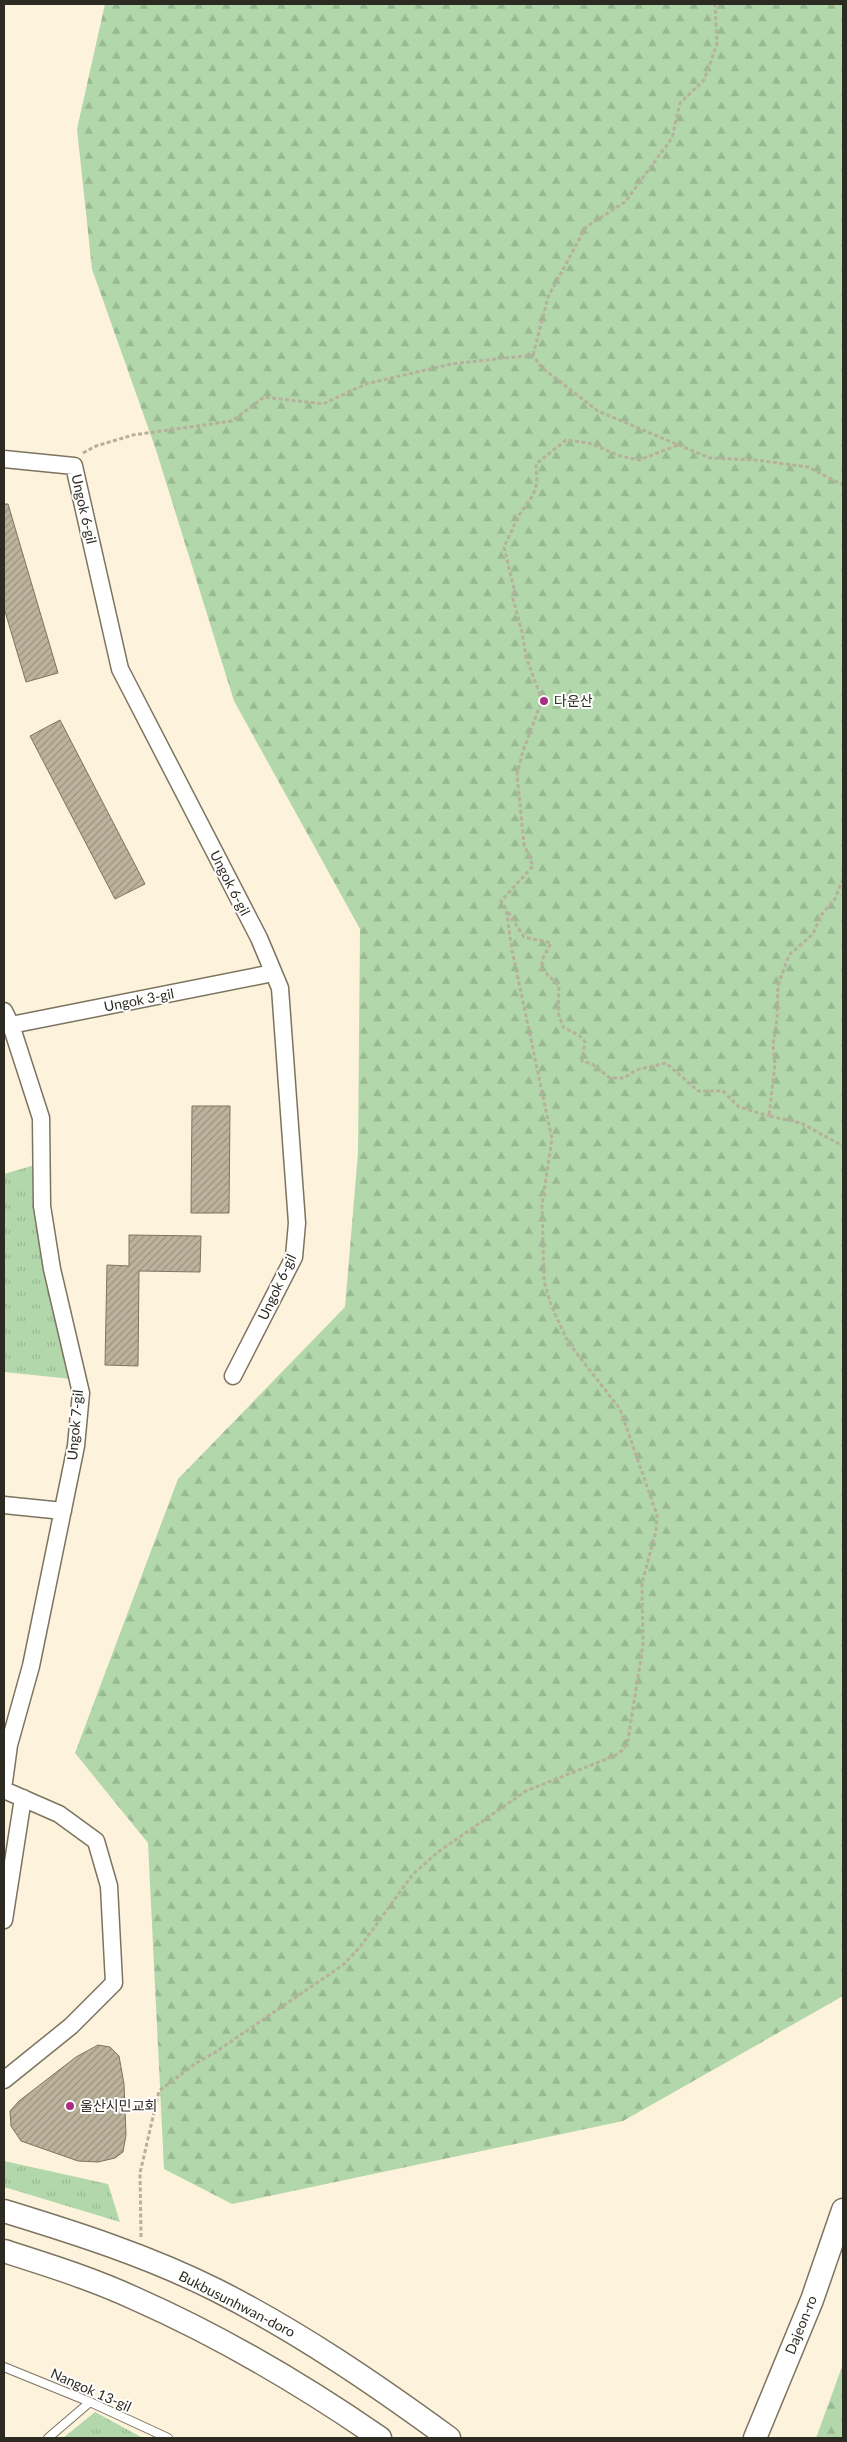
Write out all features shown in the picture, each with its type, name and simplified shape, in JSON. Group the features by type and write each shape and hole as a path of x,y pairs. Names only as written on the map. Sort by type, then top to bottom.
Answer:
{"main road":[{"name":"Dajeon-ro","path":"754,2438 812,2300 843,2210"},
{"name":"Bukbusunhwan-doro","path":"4,2211 83,2236 141,2258 215,2290 291,2331 349,2367 449,2438"},
{"path":"4,2251 67,2272 135,2298 196,2327 326,2401 380,2438"}],"street":[{"name":"Ungok 6-gil","path":"4,459 74,466 120,669 258,938 280,988 297,1223 294,1257 233,1376"},
{"name":"Ungok 3-gil","path":"6,1020 273,973"},
{"name":"Ungok 7-gil","path":"4,1782 9,1745 31,1666 76,1446 81,1392 52,1269 42,1206 41,1118 6,1020"},
{"path":"4,1505 63,1511"},
{"path":"4,1790 59,1814 96,1841 109,1886 114,1983 71,2026 4,2080"},
{"path":"4,1920 23,1798"}],"lane":[{"name":"Nangok 13-gil","path":"4,2367 90,2402 168,2438"},
{"path":"48,2438 90,2402"}],"path":[{"path":"715,4 717,44 704,80 680,103 672,138 625,202 586,227 548,297 533,355 541,367 598,411 678,445 710,458 756,460 808,467 843,485"},
{"path":"63,465 96,446 133,435 232,421 264,396 323,404 366,384 450,364 533,355"},
{"path":"678,445 639,460 620,456 589,442 566,440 536,464 537,483 533,495 519,514 504,546 526,657 542,700 523,750 517,774 524,844 534,866 502,901 524,937 551,943 542,960 542,969 560,986 558,1012 563,1027 580,1036 584,1042 582,1060 592,1064 610,1078 624,1078 636,1070 666,1063 698,1091 723,1092 739,1107 768,1116 802,1123 843,1146"},
{"path":"768,1116 775,1064 773,1045 777,1020 778,985 789,955 813,934 821,915 835,899 843,879"},
{"path":"141,2258 140,2173 159,2091 196,2063 214,2054 344,1965 360,1947 413,1874 438,1852 526,1791 614,1756 623,1750 628,1740 643,1645 642,1584 656,1531 657,1515 620,1409 568,1342 551,1305 544,1281 542,1204 552,1139 512,950 506,909"}],"green space":[{"path":"105,4 843,4 843,1996 623,2121 232,2204 164,2169 148,1843 75,1753 178,1479 345,1307 358,1153 360,929 234,701 156,450 92,269 77,129"},
{"path":"38,1164 72,1379 4,1372 4,1174"},
{"path":"4,2161 108,2184 120,2222 4,2187"},
{"path":"843,2364 843,2438 816,2438"},
{"path":"95,2412 143,2438 63,2438"}],"building":[{"path":"4,504 8,504 58,673 26,682 4,608"},
{"path":"60,720 145,884 115,899 30,736"},
{"path":"192,1106 230,1106 229,1213 191,1213"},
{"path":"129,1235 201,1236 200,1272 139,1271 138,1366 105,1365 107,1265 129,1266"},
{"name":"울산시민교회","path":"98,2045 110,2047 119,2056 124,2084 126,2135 123,2152 115,2158 98,2162 78,2161 21,2141 11,2126 10,2111 19,2101 76,2057"}],"place":[{"name":"다운산","path":"544,701"},
{"name":"울산시민교회","path":"70,2106"}]}
